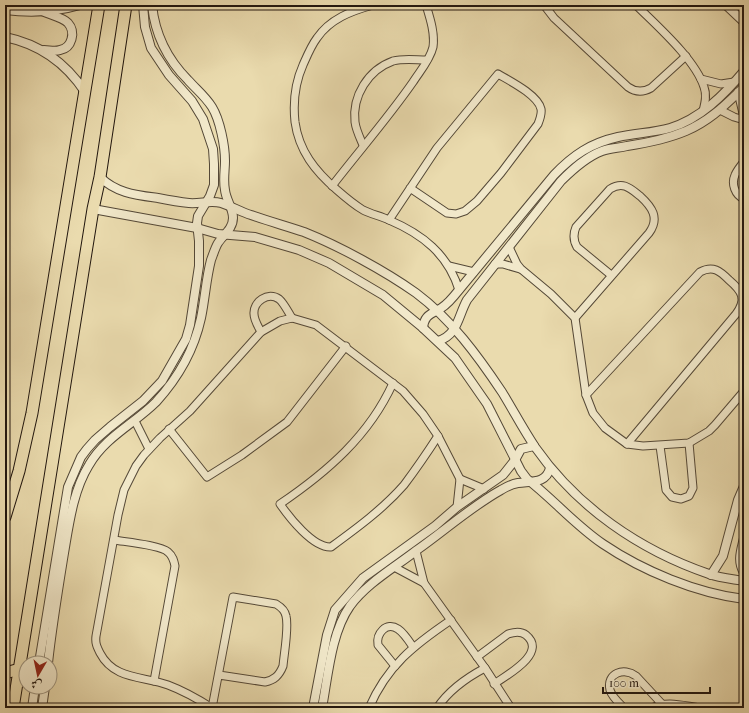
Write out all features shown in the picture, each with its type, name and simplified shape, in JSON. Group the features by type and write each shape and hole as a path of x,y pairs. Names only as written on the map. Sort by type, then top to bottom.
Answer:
{"main road":[{"path":"5,517 19,471 32,413 99,5"},
{"path":"22,655 93,209 100,177 126,5"},
{"path":"5,673 18,670"},
{"path":"5,705 12,708 18,679"}],"street":[{"path":"5,10 42,12 80,5"},
{"path":"40,655 68,487 81,457 87,449 105,431 143,401 162,381 186,339 190,325 199,266 199,241 197,228 198,216 210,196 214,185 213,150 203,120 192,101 169,75 151,48 145,27 144,5"},
{"path":"49,655 59,582 72,512 89,465 101,448 154,403 175,380 194,344 211,261 216,248 233,222 232,208 225,190 225,158 223,145 214,109 203,94 177,68 166,53 154,22 152,5"},
{"path":"373,5 355,10 330,23 317,38 301,70 296,89 296,130 303,150 323,179 350,201 364,210 418,234 428,242 449,266 459,290"},
{"path":"332,186 390,114 427,60 431,52 433,39 432,28 426,5"},
{"path":"544,5 554,18 628,87 636,91 650,88 686,56"},
{"path":"636,5 686,56 704,87 706,95 703,111"},
{"path":"726,5 744,22"},
{"path":"41,50 62,50 70,42 72,35 70,27 65,21 42,12"},
{"path":"5,37 23,42 41,50 66,68 85,92"},
{"path":"364,145 358,135 355,122 355,109 358,96 363,85 371,74 382,66 394,61 407,59 427,60"},
{"path":"424,328 424,323 428,315 448,303 554,175 576,154 600,142 670,128 692,119 712,104 744,71"},
{"path":"389,220 410,188 437,148 498,74 539,103 542,110 538,124 501,173 477,201 465,211 456,214 447,213 410,188"},
{"path":"701,80 721,84 734,82"},
{"path":"720,110 734,117 744,119 741,89"},
{"path":"438,341 449,335 455,329 459,317 468,300 561,181 573,168 587,158 603,150 646,143 671,136 698,125 720,110 741,89"},
{"path":"600,142 603,150"},
{"path":"744,161 733,181 737,193 744,199"},
{"path":"100,177 106,184 127,194 189,203 204,204 220,202 232,208 305,233 345,252 402,284 416,294 455,329 503,394 534,446 550,468 576,496 600,517 626,535 654,551 711,575 744,581"},
{"path":"574,318 649,234 653,226 653,211 649,204 632,189 625,185 620,185 610,189 576,227 574,232 577,247 611,275"},
{"path":"93,209 197,228 211,233 247,235 268,240 300,250 329,263 383,294 424,328 455,358 478,391 494,418 521,471 578,524 603,544 628,559 678,582 706,591 744,599"},
{"path":"509,247 521,269 552,294 574,318 586,395 593,413 605,428 627,444 634,446 660,446 689,443 715,425 744,391"},
{"path":"495,264 503,264 521,269"},
{"path":"449,266 474,272"},
{"path":"586,395 700,272 709,268 719,270 739,289 742,295 740,309 627,444"},
{"path":"261,332 254,318 254,312 255,306 263,298 274,297 279,300 292,318"},
{"path":"219,675 265,682 276,677 282,666 287,622 285,612 281,607 276,604 232,597 212,708 185,693 154,681 122,674 113,669 102,657 95,643 118,515 124,490 136,466 169,429 190,411 261,332 280,321 292,318 316,324 403,391 438,436 460,479 457,507"},
{"path":"169,429 207,477 247,451 287,422 346,346"},
{"path":"393,383 373,419 345,452 313,480 280,504 290,518 312,538 328,547 331,547 386,504 408,480 438,436"},
{"path":"134,421 149,450"},
{"path":"660,446 666,490 672,497 681,499 689,496 694,488 689,443"},
{"path":"322,708 335,639 344,616 358,597 383,575 416,551 457,507 503,475 515,460 521,449 534,446"},
{"path":"313,708 326,635 335,610 355,586 378,567 491,496 516,483 532,482 543,479 549,473 550,468"},
{"path":"460,479 484,489 491,496"},
{"path":"711,575 723,556 738,500 744,486"},
{"path":"744,538 739,563 744,574"},
{"path":"114,540 163,549 172,556 174,560 175,566 154,681"},
{"path":"416,551 424,583 485,668 511,708"},
{"path":"378,567 383,575"},
{"path":"394,567 424,583"},
{"path":"335,610 344,616"},
{"path":"368,708 395,666 414,647 451,620"},
{"path":"395,666 378,645 378,636 380,632 388,627 398,629 414,647"},
{"path":"477,657 508,634 513,632 523,633 531,640 532,650 528,659 494,684"},
{"path":"437,708 454,688 468,676 485,668"},
{"path":"624,708 612,694 610,685 614,676 622,671 632,673 636,676 662,704"},
{"path":"32,708 34,695"},
{"path":"42,708 44,695"},
{"path":"652,708 662,704 700,708"}]}
